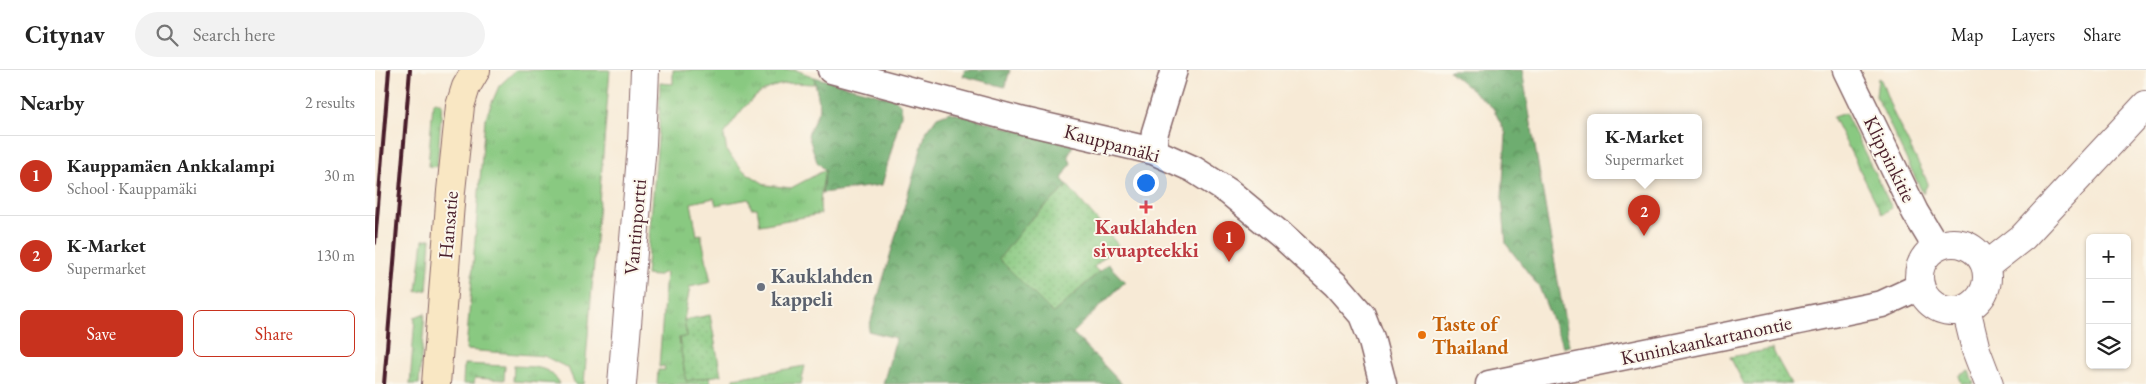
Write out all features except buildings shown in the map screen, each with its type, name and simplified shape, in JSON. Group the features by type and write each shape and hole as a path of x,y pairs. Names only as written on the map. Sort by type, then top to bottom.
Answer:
{"main road":[{"name":"Hansatie","path":"436,384 451,191 460,106 465,87 476,70"}],"street":[{"name":"Vantinportti","path":"623,384 642,144 645,70"},
{"name":"Kauppamäki","path":"831,70 1032,123 1153,151 1193,168 1229,192 1281,235 1335,285 1362,314 1371,338 1383,384"},
{"path":"1153,151 1155,132 1173,70"},
{"name":"Klippinkitie","path":"1853,73 1915,212 1936,248"},
{"path":"1986,266 2023,237 2146,105"},
{"path":"1947,244 1960,244 1971,248 1980,256 1986,266 1987,282 1983,293 1976,303 1966,309 1957,311 1945,310 1934,305 1926,297 1921,286 1919,277 1921,265 1927,255 1936,248 1947,244"},
{"name":"Kuninkaankartanontie","path":"1489,384 1882,304 1921,286"},
{"path":"1966,309 1976,350 1989,384"}],"green space":[{"path":"516,70 610,70 584,384 575,384 568,368 544,356 466,350 485,119 499,86"},
{"path":"673,70 796,70 814,77 815,84 788,83 774,87 756,96 742,110 724,135 727,152 744,171 766,185 791,188 825,170 820,198 821,214 760,225 757,208 751,208 749,199 716,205 714,198 691,203 697,235 701,234 711,282 690,287 684,320 687,337 679,338 686,381 710,377 711,384 657,384 658,370 665,370 664,366 659,367 666,272 656,276 646,275 659,127 660,83 673,84"},
{"path":"965,70 1010,70 1005,87 963,76"},
{"path":"1522,70 1569,346 1563,347 1539,287 1506,244 1502,197 1506,134 1493,108 1449,71"},
{"path":"814,77 895,99 901,105 901,115 882,185 822,193 825,170 817,162 808,135 820,107"},
{"path":"1878,78 1881,80 1893,112 1928,183 1923,194 1876,96"},
{"path":"436,101 442,104 437,167 428,166 433,103"},
{"path":"950,112 1073,145 1068,156 1071,163 1062,179 1068,186 1028,222 1053,313 1108,264 1125,282 1073,333 1122,384 883,384 896,338 868,331 926,132 937,117"},
{"path":"1845,113 1892,208 1882,214 1833,117"},
{"path":"1068,186 1118,245 1094,267 1099,272 1053,313 999,259 1028,222"},
{"path":"431,239 427,290 417,292 423,240"},
{"path":"425,313 419,384 410,384 415,317"},
{"path":"710,315 721,375 686,381 679,338 687,336 684,320"},
{"path":"1772,349 1791,384 1744,384 1730,357"},
{"path":"464,364 505,366 504,380 475,378 474,384 463,384"},
{"path":"514,366 546,370 556,378 559,384 513,381"},
{"path":"805,366 801,384 734,384 734,378"},
{"path":"1969,371 1974,384 1962,384 1959,376"}],"railway":[{"path":"375,243 389,70"},
{"path":"384,384 410,70"}],"place":[{"name":"Kauklahden sivuapteekki","path":"1146,207"},
{"name":"K-Market","path":"1644,236"},
{"name":"Kauppamäen Ankkalampi","path":"1229,262"},
{"name":"Kauklahden kappeli","path":"761,287"},
{"name":"Taste of Thailand","path":"1422,335"}]}
